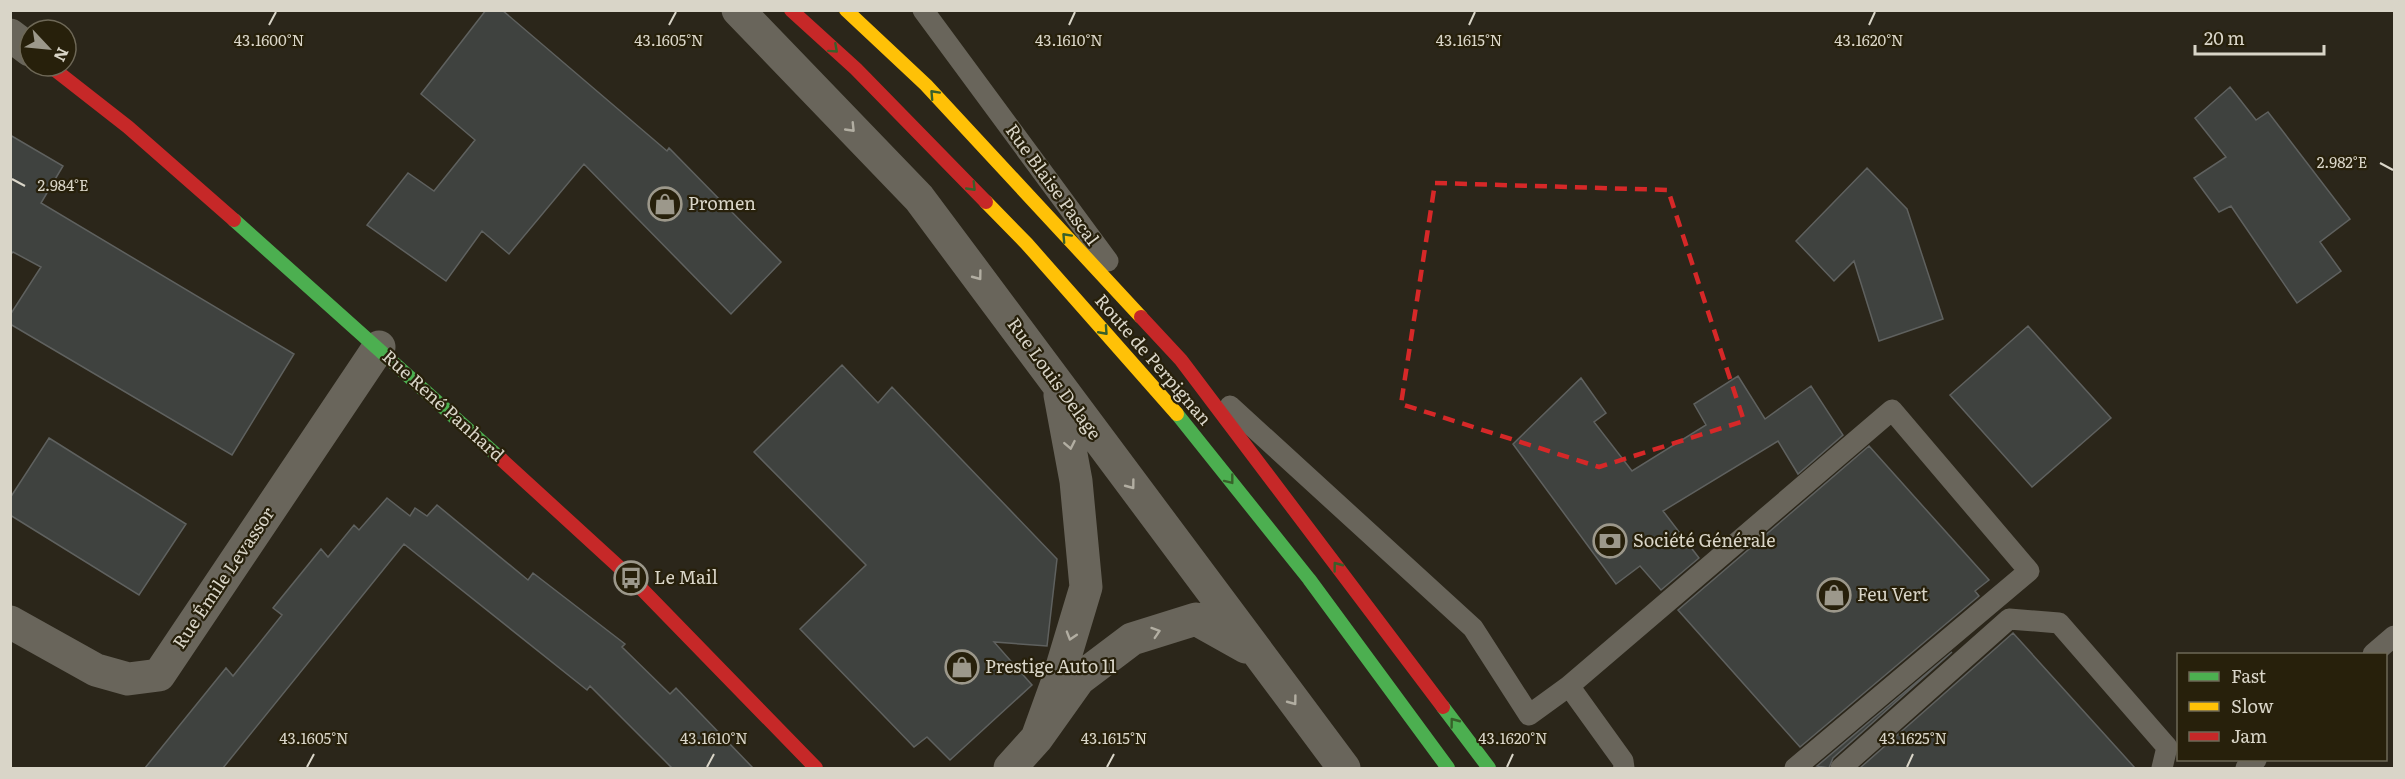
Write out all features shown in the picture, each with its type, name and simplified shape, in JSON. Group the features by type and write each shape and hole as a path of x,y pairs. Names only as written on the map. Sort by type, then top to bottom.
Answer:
{"main road":[{"name":"Route de Perpignan","path":"791,10 856,69 1027,244 1174,410 1309,579 1448,768"},
{"name":"Route de Perpignan","path":"846,10 926,85 1181,360 1489,768"},
{"name":"Rue René Panhard","path":"65,78 128,127 379,347 631,578 816,768"}],"street":[{"name":"Rue Louis Delage","path":"738,10 919,198 1344,768"},
{"name":"Rue Émile Levassor","path":"10,622 96,670 128,679 159,675 379,347"},
{"path":"1037,738 1059,680 1086,587 1076,481 1059,387"},
{"path":"1010,768 1037,738 1079,679 1132,639 1196,619 1258,655"}],"lane":[{"name":"Rue Blaise Pascal","path":"923,10 1181,360 1473,628 1529,715 1569,686"},
{"path":"1624,768 1623,761 1569,686 1892,410 2029,571 1795,768"},
{"path":"1841,768 2009,619 2059,623 2167,747 2162,768"},
{"path":"2374,653 2394,636"}],"highlighted area":[{"path":"1435,183 1668,190 1744,421 1599,467 1401,404"}],"building":[{"path":"486,10 502,10 667,151 669,148 781,262 731,314 584,164 509,254 482,231 446,281 367,225 408,173 434,191 475,140 421,94"},
{"path":"2230,87 2256,120 2268,112 2350,219 2320,242 2341,271 2297,303 2231,206 2219,212 2194,178 2226,157 2195,118"},
{"path":"10,135 63,166 41,203 294,354 232,455 10,324 10,315 41,267 13,252 10,255"},
{"path":"1867,168 1907,209 1943,319 1879,341 1854,261 1834,281 1796,241"},
{"path":"2028,326 2111,418 2032,487 1950,395"},
{"path":"842,365 878,403 892,387 1057,559 1047,646 994,642 1032,685 950,760 927,737 914,747 800,629 866,565 754,452"},
{"path":"1738,376 1765,419 1811,386 1843,435 1798,474 1778,441 1663,511 1699,558 1661,590 1640,566 1616,584 1513,444 1581,378 1606,413 1594,422 1632,471 1706,425 1694,404"},
{"path":"49,438 186,524 139,595 10,515 10,498"},
{"name":"Feu Vert","path":"1869,446 1989,580 1975,591 1979,596 1800,747 1678,610"},
{"path":"387,498 410,516 415,508 427,516 437,505 528,580 533,573 625,644 622,647 670,694 676,688 753,768 672,768 590,686 587,690 404,544 223,768 145,768 226,668 233,676 258,645 282,615 273,608 321,549 328,557 354,525 359,530"},
{"path":"2013,633 2135,768 1860,768"},
{"path":"1952,652 1833,758 1829,768 1817,766"}],"traffic: fast":[{"path":"234,220 501,459"},
{"path":"1177,414 1309,579 1448,768"},
{"path":"1443,707 1489,768"}],"traffic: slow":[{"path":"846,10 926,85 1141,317"},
{"path":"986,202 1027,244 1177,414"}],"traffic: jam":[{"path":"791,10 856,69 986,202"},
{"path":"65,78 128,127 234,220"},
{"path":"1141,317 1181,360 1443,707"},
{"path":"501,459 631,578 816,768"}],"place":[{"name":"Promen","path":"665,204"},
{"name":"Société Générale","path":"1610,541"},
{"name":"Le Mail","path":"631,578"},
{"name":"Feu Vert","path":"1834,595"},
{"name":"Prestige Auto 11","path":"962,667"}]}
